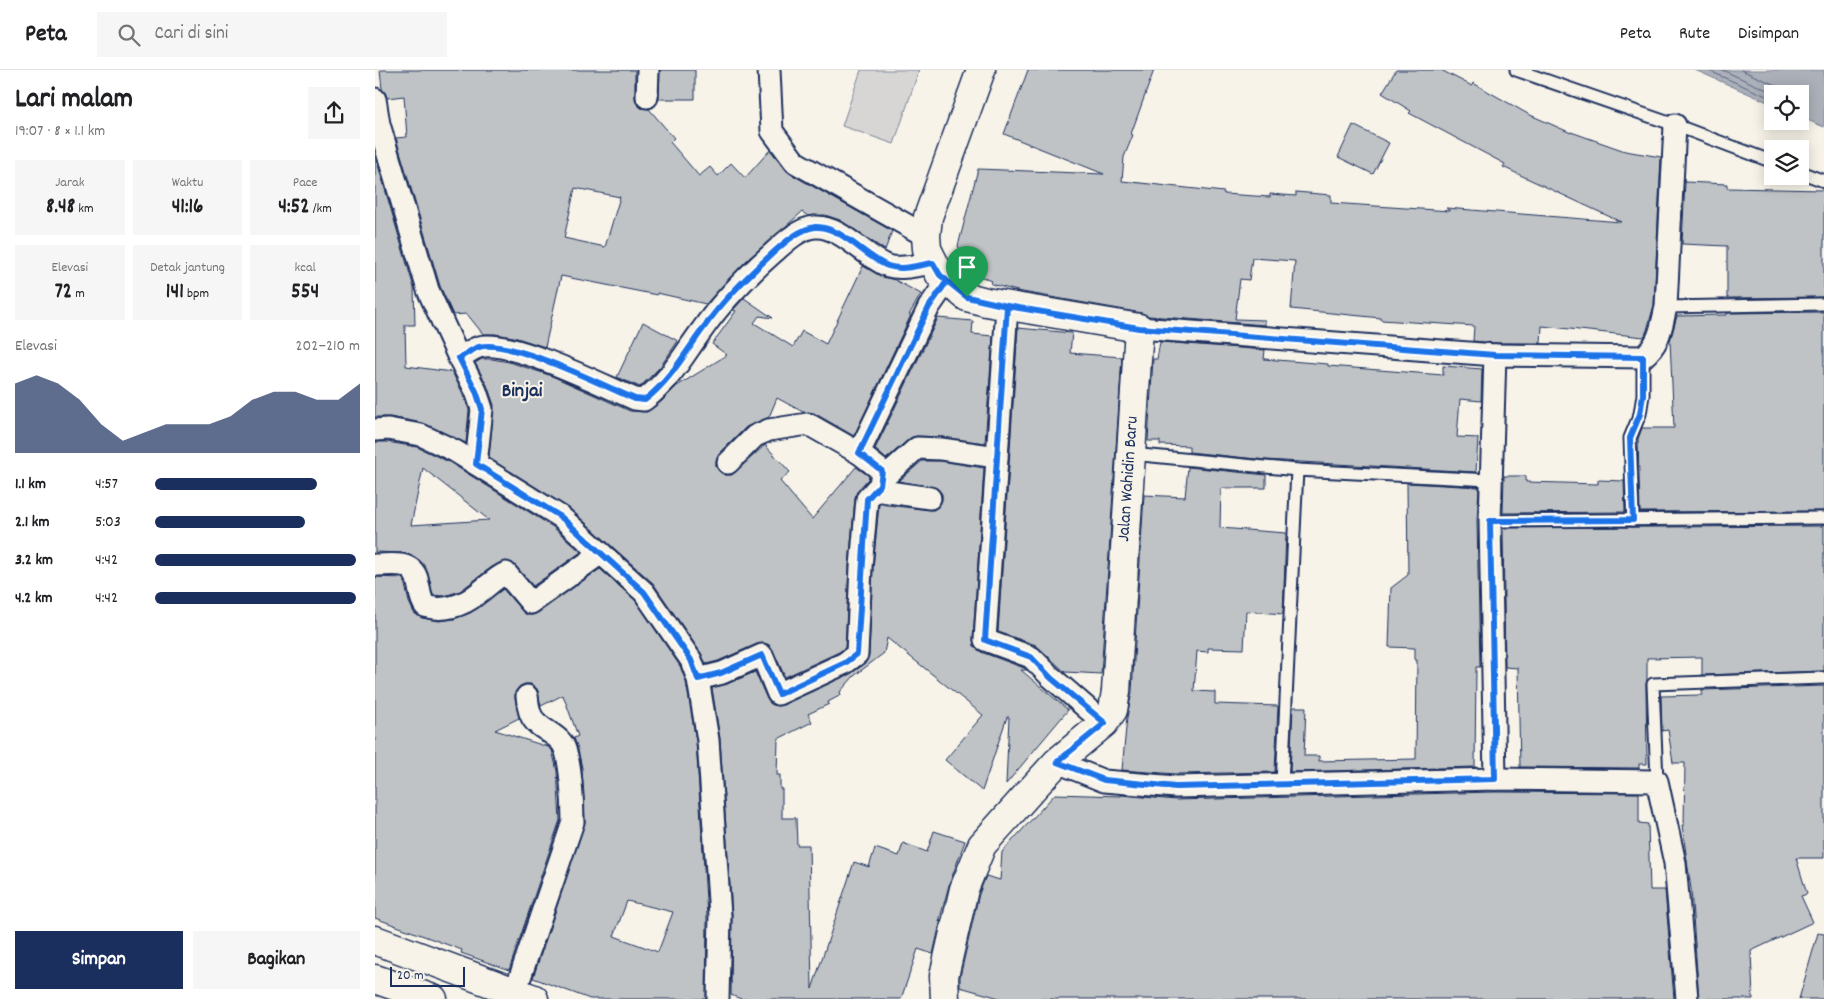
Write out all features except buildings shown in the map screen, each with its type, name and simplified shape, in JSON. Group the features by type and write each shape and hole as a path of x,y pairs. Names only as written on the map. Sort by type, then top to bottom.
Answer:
{"street":[{"path":"647,97 648,70"},
{"path":"769,70 772,130 795,162 926,236"},
{"path":"981,70 928,218 927,249 940,272 967,297 1007,306 1139,328 1495,355 1643,357 1653,349 1659,335 1666,307 1675,125"},
{"path":"375,99 379,124 428,290 476,391 482,409 476,464"},
{"path":"459,358 480,346 500,347 537,356 635,399 645,400 678,367 703,329 748,276 791,237 813,227 827,227 887,266 940,272"},
{"path":"859,453 929,307 940,272"},
{"path":"1007,306 985,640 1031,657 1051,678 1105,723"},
{"name":"Jalan Wahidin Baru","path":"945,999 944,976 964,889 983,845 1057,762 1105,723 1113,710 1116,691 1139,328"},
{"path":"1495,355 1490,480 1495,779"},
{"path":"728,463 755,436 769,430 808,424 859,453 878,481 930,498"},
{"path":"375,430 388,429 421,435 455,451 561,517 644,592 691,660 698,679 708,740 720,906 719,999"},
{"path":"698,679 721,673 762,655 779,694 845,663 857,654 867,499 878,481 917,448 941,449 997,457"},
{"path":"375,565 403,565 413,570 417,575 421,600 425,606 433,609 450,607 465,602 499,576 506,573 531,603 601,553"},
{"path":"375,940 524,995 573,822 573,804 565,749 561,741 537,724 531,715 527,696"},
{"path":"1057,762 1104,780 1176,787 1495,779 1657,781 1675,863 1687,999"},
{"path":"380,987 431,998 441,964"}],"lane":[{"path":"1516,70 1675,125 1764,159"},
{"path":"1809,175 1824,181"},
{"path":"1666,307 1824,304"},
{"path":"1633,520 1630,438 1640,414 1643,395 1643,357"},
{"path":"1131,454 1297,470 1490,480"},
{"path":"1282,784 1297,470"},
{"path":"1490,521 1824,518"},
{"path":"1657,781 1653,684 1824,678"}],"shaded area":[{"path":"861,70 919,70 894,144 842,126"}],"water":[{"path":"1695,70 1824,70 1824,127 1809,121 1809,85 1764,85 1764,100"}],"district":[{"name":"Binjai","path":"522,392"}],"route":[{"path":"967,297 947,281 929,307 859,453 882,471 880,485 867,499 861,567 857,654 826,673 779,694 762,655 721,673 698,679 691,660 644,592 561,517 476,464 482,409 476,391 459,358 480,346 500,347 537,356 635,399 645,400 678,367 703,329 748,276 791,237 813,227 827,227 887,266 901,268 933,263 940,275 967,297 1007,306 985,640 1031,657 1051,678 1105,723 1057,762 1104,780 1176,787 1495,779 1490,521 1633,520 1630,438 1640,414 1643,395 1643,357 1495,355 1139,328 1007,306 986,302 967,297"}]}
